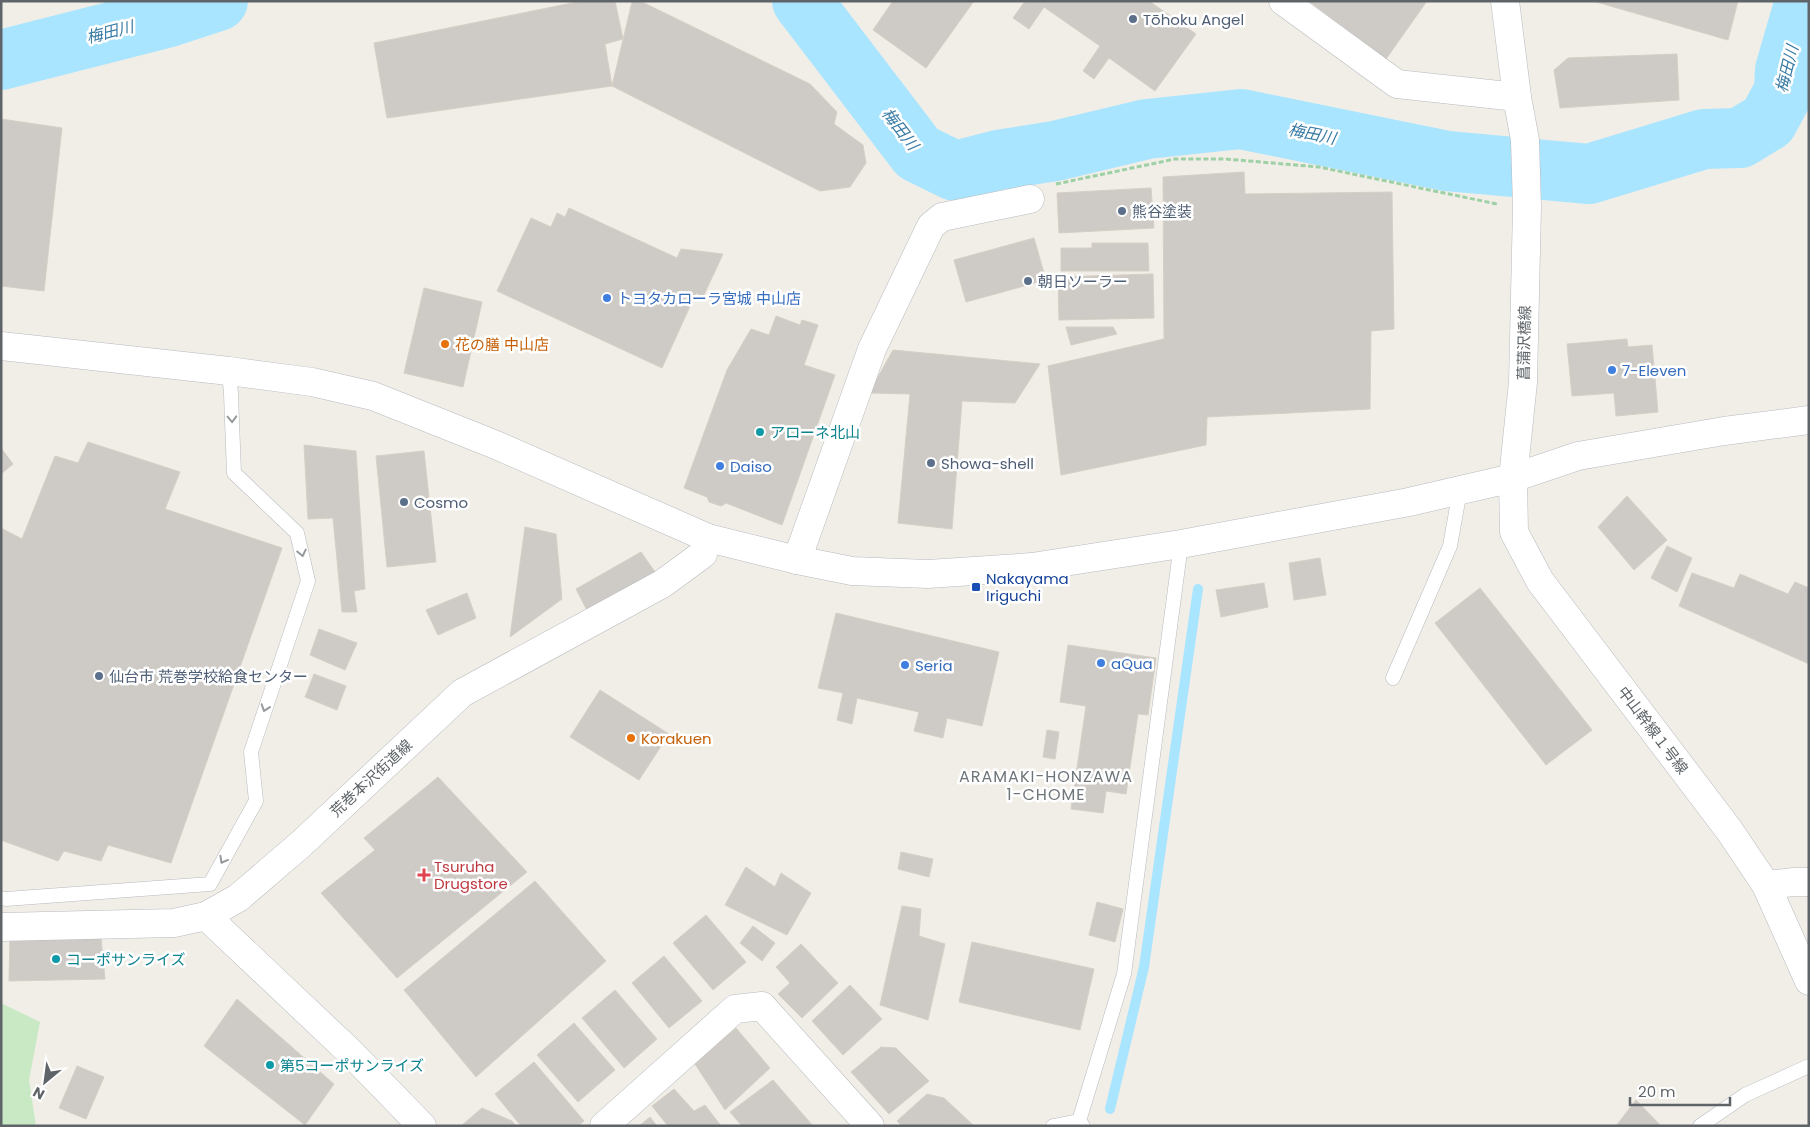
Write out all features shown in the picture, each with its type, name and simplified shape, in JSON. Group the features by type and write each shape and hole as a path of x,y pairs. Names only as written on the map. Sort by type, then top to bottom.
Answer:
{"street":[{"path":"1283,1 1397,84 1517,97 1505,1"},
{"name":"菖蒲沢橋線","path":"1513,478 1523,382 1515,206 1525,140 1517,97"},
{"path":"796,560 872,349 931,226 942,217 1030,199"},
{"path":"1,346 312,382 373,396 496,445 708,538 796,560 852,571 928,574 1032,567 1180,544 1409,502 1513,478 1578,456 1724,431 1809,420"},
{"name":"中山幹線１号線","path":"1513,478 1514,532 1540,581 1730,830 1766,885 1809,981"},
{"name":"荒巻本沢街道線","path":"1,927 174,923 206,916 238,898 294,850 462,693 662,584 704,554 708,538"},
{"path":"1766,885 1809,882"},
{"path":"206,916 350,1052 422,1126"},
{"path":"604,1126 735,1008 762,1006 870,1126"}],"lane":[{"path":"1,898 210,884 256,800 251,752 308,581 297,533 234,473 229,371"},
{"path":"1394,678 1450,546 1460,490"},
{"path":"1053,1126 1081,1123 1124,974 1180,544"},
{"path":"1700,1126 1745,1095 1809,1066"}],"path":[{"path":"1030,199 1048,185 1175,158 1226,159 1319,167 1515,206"}],"green space":[{"path":"1,1003 40,1022 29,1080 36,1126 1,1126"}],"building":[{"path":"582,1 615,1 623,39 605,44 612,86 387,118 374,43"},
{"path":"640,1 810,84 837,112 834,124 863,145 866,163 850,187 820,191 612,86 632,2"},
{"path":"893,1 974,1 926,68 873,30"},
{"path":"1025,1 1149,1 1196,34 1155,91 1109,58 1094,79 1083,71 1100,46 1044,7 1029,29 1013,18"},
{"path":"1309,1 1427,1 1386,59"},
{"path":"1593,1 1738,1 1728,40"},
{"path":"1677,54 1679,100 1560,108 1554,70 1568,58"},
{"path":"1,119 62,128 44,291 1,286"},
{"path":"1244,172 1245,194 1392,192 1394,329 1371,331 1370,409 1207,417 1206,445 1061,475 1048,366 1164,339 1163,177"},
{"path":"1151,188 1154,228 1059,233 1057,193"},
{"path":"569,208 677,258 681,249 723,254 703,297 696,293 662,368 497,291 531,218 551,227 557,213 565,217"},
{"path":"1034,238 1046,280 966,302 954,260"},
{"path":"1092,243 1148,243 1149,271 1061,271 1061,248 1092,248"},
{"path":"1153,274 1154,318 1059,320 1058,277"},
{"path":"424,288 482,302 463,387 404,373"},
{"name":"アローネ北山","path":"776,316 800,325 802,320 818,325 804,365 835,375 782,525 726,503 721,506 709,502 707,497 684,488 727,370 751,329 769,335"},
{"path":"1066,327 1113,327 1117,334 1071,345"},
{"name":"7-Eleven","path":"1627,339 1628,347 1652,345 1658,412 1616,416 1614,393 1572,396 1567,344"},
{"name":"Showa-shell","path":"893,350 1040,364 1015,403 962,401 952,529 898,523 910,394 869,393"},
{"path":"88,442 180,472 165,509 282,548 171,863 108,845 101,861 64,851 58,861 1,840 1,528 22,539 55,456 78,463"},
{"path":"304,445 356,451 365,589 354,591 357,612 342,612 333,518 308,519"},
{"path":"1,448 13,464 1,474"},
{"path":"424,451 436,562 387,567 376,456"},
{"path":"1627,496 1667,540 1634,570 1598,527"},
{"path":"525,527 556,534 562,599 510,637"},
{"path":"1667,546 1692,558 1677,592 1651,578"},
{"path":"641,552 660,579 590,616 576,589"},
{"path":"1320,558 1326,595 1294,600 1289,563"},
{"path":"1692,573 1734,588 1740,574 1788,594 1795,582 1809,588 1809,664 1679,606"},
{"path":"1264,583 1268,607 1221,617 1216,590"},
{"path":"1480,588 1592,730 1546,765 1435,623"},
{"path":"467,593 476,618 438,635 426,610"},
{"path":"836,613 999,652 982,726 947,718 943,738 914,731 919,712 857,698 852,724 837,720 843,693 818,688"},
{"path":"319,629 357,643 345,670 310,655"},
{"path":"1068,645 1156,658 1148,715 1138,714 1126,794 1106,791 1103,813 1071,809 1086,706 1060,702"},
{"path":"314,674 346,686 337,710 305,697"},
{"path":"600,690 669,734 639,780 570,737"},
{"path":"1047,730 1059,732 1055,759 1043,757"},
{"path":"438,777 527,872 397,978 321,893 375,850 364,838"},
{"path":"901,852 933,859 929,877 898,869"},
{"path":"746,867 775,887 781,873 811,893 787,935 725,905"},
{"path":"535,881 606,961 476,1077 404,990"},
{"path":"1097,902 1123,909 1115,942 1089,935"},
{"path":"902,906 921,909 919,936 945,944 928,1020 880,1005"},
{"path":"706,915 746,962 713,990 673,943"},
{"path":"753,926 775,943 762,961 740,943"},
{"name":"コーポサンライズ","path":"10,937 101,938 105,979 9,981"},
{"path":"972,942 1094,969 1080,1030 959,1002"},
{"path":"801,944 838,983 802,1018 778,994 790,983 776,967"},
{"path":"664,956 702,1001 669,1028 632,983"},
{"path":"850,985 882,1019 843,1055 812,1021"},
{"path":"615,990 657,1039 624,1068 582,1018"},
{"name":"第5コーポサンライズ","path":"237,999 334,1084 305,1125 204,1046"},
{"path":"574,1023 615,1070 578,1102 537,1055"},
{"path":"736,1028 770,1068 725,1110 695,1064"},
{"path":"881,1047 896,1048 929,1081 889,1114 851,1072"},
{"path":"534,1062 584,1121 578,1126 521,1126 495,1094"},
{"path":"77,1066 104,1077 86,1119 59,1108"},
{"path":"773,1080 813,1126 742,1126 730,1112"},
{"path":"674,1089 694,1111 705,1105 721,1126 668,1126 652,1106"},
{"path":"927,1094 944,1098 973,1125 902,1126 897,1121"},
{"path":"1636,1100 1661,1126 1616,1126"},
{"path":"482,1108 512,1121 516,1126 461,1126"},
{"path":"650,1117 657,1126 639,1126"}],"waterway":[{"name":"梅田川","path":"1,60 166,18 218,1"},
{"name":"梅田川","path":"802,1 918,153 955,171 998,160 1055,151 1147,129 1241,119 1447,161 1589,174 1704,139 1740,138 1768,121 1784,91 1785,70 1805,1"},
{"path":"1110,1109 1144,967 1198,589"}],"place":[{"name":"Tōhoku Angel","path":"1133,19"},
{"name":"熊谷塗装","path":"1122,211"},
{"name":"朝日ソーラー","path":"1028,281"},
{"name":"トヨタカローラ宮城 中山店","path":"607,298"},
{"name":"花の膳 中山店","path":"445,344"},
{"name":"7-Eleven","path":"1612,370"},
{"name":"アローネ北山","path":"760,432"},
{"name":"Showa-shell","path":"931,463"},
{"name":"Daiso","path":"720,466"},
{"name":"Cosmo","path":"404,502"},
{"name":"Nakayama Iriguchi","path":"976,587"},
{"name":"aQua","path":"1101,663"},
{"name":"Seria","path":"905,665"},
{"name":"仙台市 荒巻学校給食センター","path":"99,676"},
{"name":"Korakuen","path":"631,738"},
{"name":"Tsuruha Drugstore","path":"424,875"},
{"name":"コーポサンライズ","path":"56,959"},
{"name":"第5コーポサンライズ","path":"270,1065"}],"district":[{"name":"ARAMAKI-HONZAWA 1-CHOME","path":"1046,785"}]}
